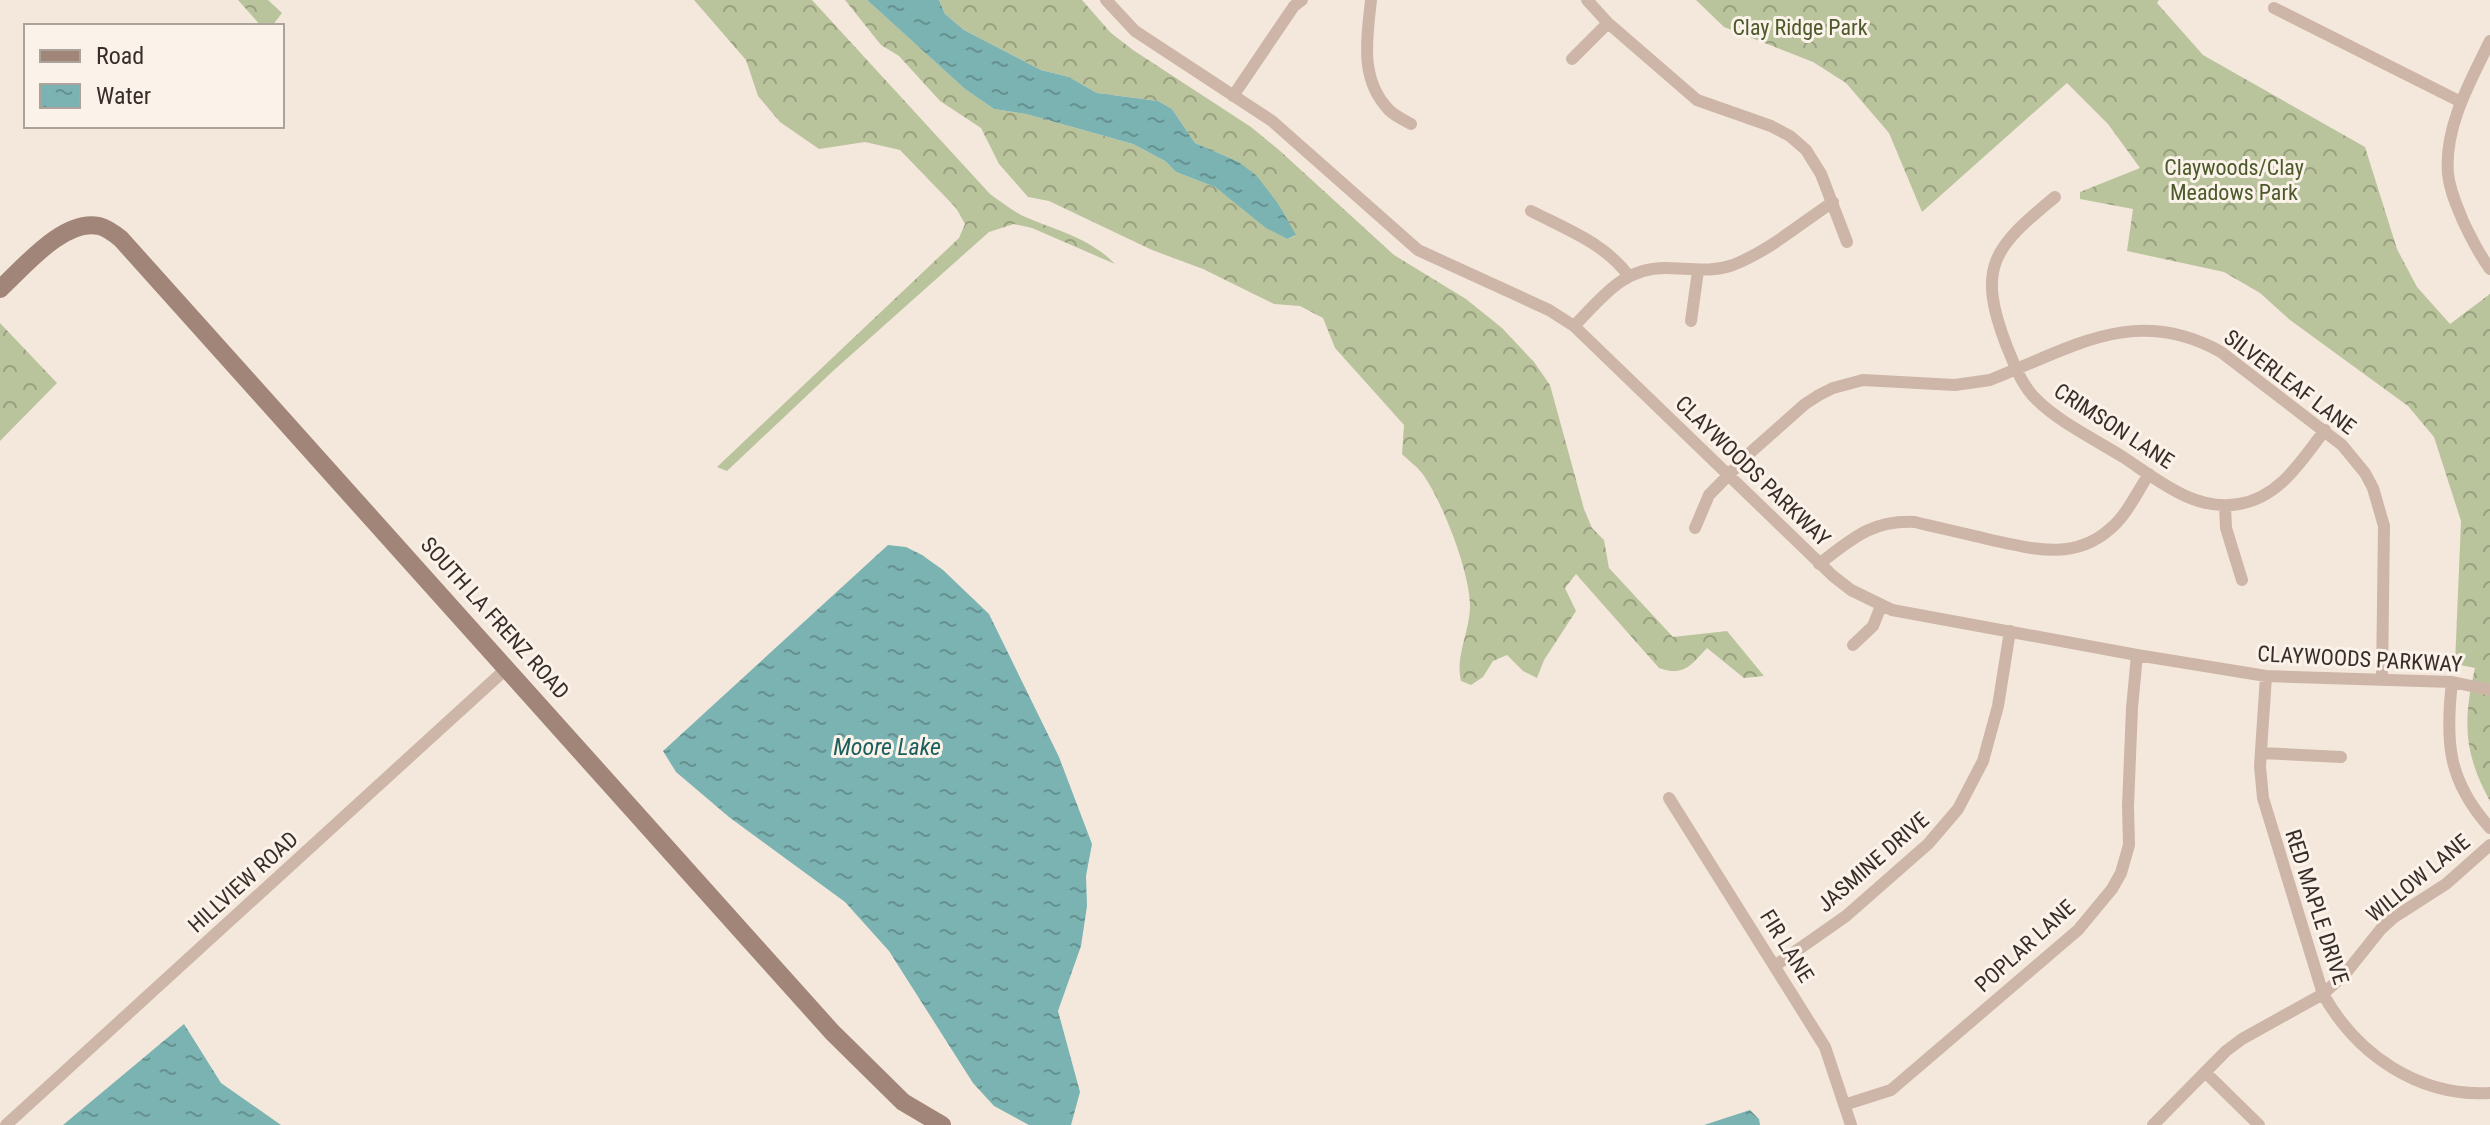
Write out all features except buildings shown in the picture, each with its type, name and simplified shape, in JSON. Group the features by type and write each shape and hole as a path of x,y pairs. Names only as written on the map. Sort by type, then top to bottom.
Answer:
{"street":[{"name":"CLAYWOODS PARKWAY","path":"1106,0 1135,31 1272,121 1418,250 1549,310 1574,326 1819,564 1851,590 1881,606 2137,655 2266,676 2452,682 2490,690"},
{"path":"1233,96 1294,6 1302,0"},
{"path":"1371,0 1366,63 1370,80 1390,111 1411,124"},
{"path":"1587,0 1608,23 1697,100 1771,126 1790,136 1806,150 1821,174 1847,242"},
{"path":"2274,8 2461,102"},
{"path":"1572,59 1608,23"},
{"path":"2490,41 2461,102 2450,136 2448,173 2455,206 2468,237 2490,269"},
{"name":"CRIMSON LANE","path":"2055,197 2006,242 1993,272 1991,286 1995,316 2024,384 2045,408 2149,474 2196,501 2225,506"},
{"path":"1574,326 1618,281 1642,270 1698,271 1732,265 1767,247 1833,202"},
{"path":"1531,211 1593,243 1615,258 1629,276"},
{"name":"SOUTH LA FRENZ ROAD","path":"0,289 52,242 74,228 100,226 121,239 832,1032 903,1102 942,1125"},
{"path":"1691,321 1698,271"},
{"name":"SILVERLEAF LANE","path":"1695,528 1709,495 1727,476 1805,404 1833,388 1877,379 1955,385 1974,383 2115,332 2169,331 2204,342 2221,352 2325,430 2359,465 2380,507 2385,543 2382,679"},
{"path":"2242,580 2226,528 2225,506 2255,500 2278,486 2325,430"},
{"path":"1819,564 1859,533 1900,522 1915,522 2041,551 2072,549 2098,538 2111,528 2122,517 2149,474"},
{"path":"1853,645 1873,626 1881,606"},
{"name":"JASMINE DRIVE","path":"1776,965 1846,916 1928,844 1958,809 1983,761 1998,706 2010,631"},
{"name":"POPLAR LANE","path":"1844,1105 1891,1090 2078,930 2112,889 2121,873 2129,845 2132,708 2137,655"},
{"name":"HILLVIEW ROAD","path":"6,1125 507,668"},
{"name":"RED MAPLE DRIVE","path":"2266,676 2260,780 2263,798 2323,994 2346,1030 2361,1045 2405,1075 2434,1088 2490,1093"},
{"path":"2452,682 2448,727 2452,761 2465,796 2490,828"},
{"path":"2261,753 2341,757"},
{"name":"FIR LANE","path":"1669,798 1825,1047 1851,1125"},
{"name":"WILLOW LANE","path":"2153,1125 2242,1039 2323,994 2345,974 2393,918 2446,884 2490,845"},
{"path":"2205,1072 2259,1125"}],"green space":[{"path":"238,0 268,0 282,13 274,24 259,24"},
{"path":"694,0 812,0 990,194 1021,215 1094,247 1115,264 1032,228 1014,224 989,232 833,371 727,471 717,467 959,238 965,224 956,208 900,150 865,142 819,149 780,122 758,96 746,60"},
{"path":"845,0 867,0 965,89 994,109 1026,114 1133,144 1165,161 1176,172 1215,187 1267,228 1287,239 1295,236 1279,205 1237,161 1195,143 1172,109 1158,101 1097,93 1069,77 1041,70 964,30 945,14 939,0 1082,0 1111,33 1133,50 1251,127 1394,255 1466,299 1502,328 1534,362 1550,385 1584,509 1592,528 1604,540 1609,568 1673,637 1727,631 1764,676 1744,678 1707,648 1686,668 1675,671 1659,668 1576,574 1565,588 1576,611 1544,660 1537,678 1523,671 1507,655 1493,661 1483,677 1471,685 1461,681 1460,663 1469,617 1469,594 1447,521 1419,470 1402,454 1404,425 1335,348 1323,318 1300,306 1274,304 1049,201 1028,197 999,164 981,128 940,101 899,56 881,45"},
{"name":"Claywoods/Clay Meadows Park","path":"1696,0 2159,0 2157,3 2203,55 2365,147 2397,249 2417,287 2450,324 2490,294 2490,801 2475,767 2468,736 2468,704 2475,668 2455,664 2461,521 2434,437 2408,406 2290,320 2260,293 2224,272 2127,251 2133,209 2080,199 2080,192 2140,168 2108,124 2067,83 1922,212 1889,133 1846,83 1813,62 1724,27"},
{"path":"0,323 57,383 0,441"}],"water":[{"path":"867,0 939,0 945,14 964,30 1041,70 1069,77 1097,93 1158,101 1172,109 1195,143 1237,161 1256,175 1279,205 1296,235 1287,239 1266,228 1215,187 1176,172 1165,161 1133,144 1026,114 994,109 965,89"},
{"name":"Moore Lake","path":"888,545 906,547 922,555 943,570 989,614 1059,757 1092,844 1086,876 1087,906 1081,946 1058,1011 1080,1092 1071,1125 1029,1125 994,1106 973,1083 889,951 845,902 729,817 676,772 663,751"},
{"path":"184,1024 221,1083 281,1125 63,1125"},
{"path":"1750,1110 1759,1119 1760,1125 1704,1125"}],"park label":[{"name":"Clay Ridge Park","path":"1800,27"}]}
